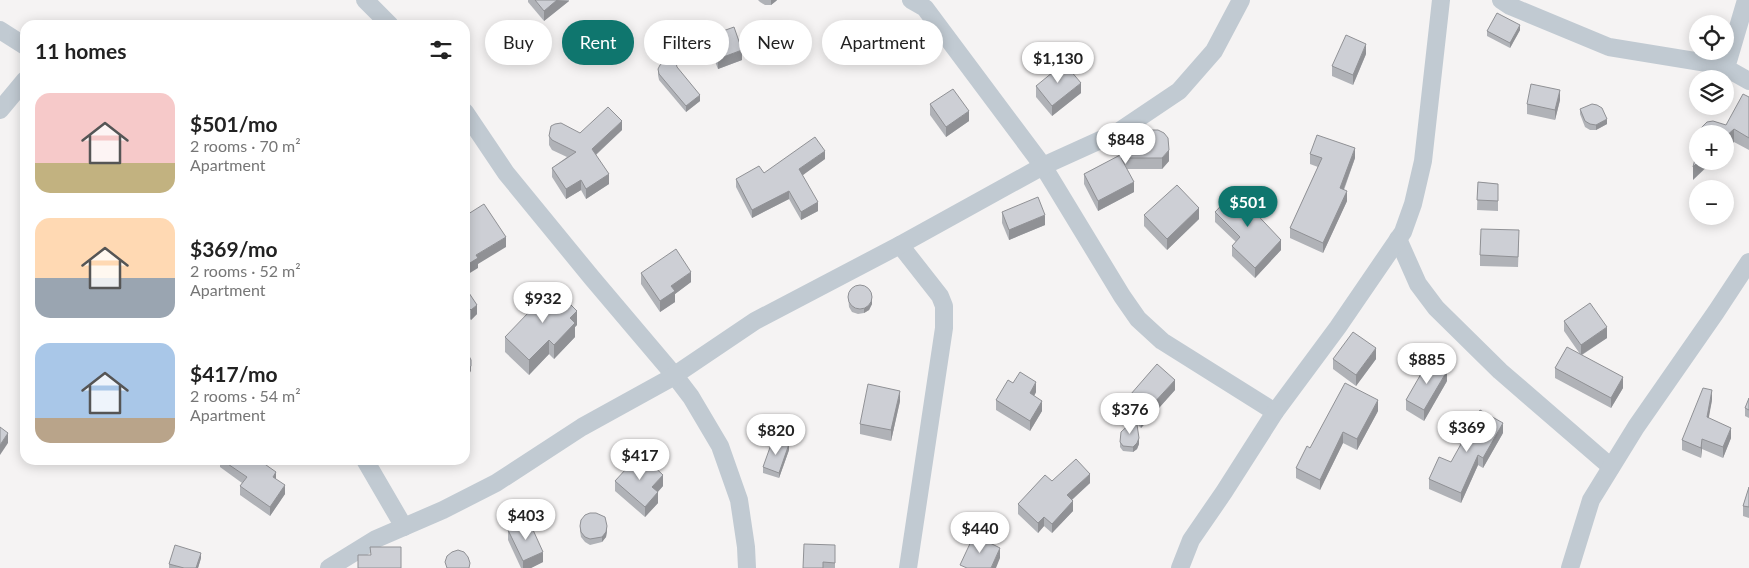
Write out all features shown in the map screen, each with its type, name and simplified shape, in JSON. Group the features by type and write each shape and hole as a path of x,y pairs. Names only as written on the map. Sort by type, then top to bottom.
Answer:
{"street":[{"path":"366,0 385,20"},
{"path":"329,568 376,539 443,510 496,483 582,427 675,376 755,321 900,245 1043,166 1118,132 1179,91 1214,51 1241,0"},
{"path":"1180,568 1191,540 1275,412 1338,327 1404,232 1423,161 1441,0"},
{"path":"1501,0 1510,6 1609,47 1707,63 1726,68 1749,81"},
{"path":"1726,68 1746,0"},
{"path":"923,3 1043,166 1138,319 1162,341 1275,412"},
{"path":"0,30 20,43"},
{"path":"0,110 20,86"},
{"path":"470,119 506,173 691,397 720,446 739,500 747,568"},
{"path":"1398,239 1418,284 1436,308 1500,371 1611,467"},
{"path":"900,245 940,296 944,306 944,328 908,568"},
{"path":"1570,568 1591,500 1636,427 1749,262"},
{"path":"368,465 404,527"}],"building":[{"path":"535,0 557,0 544,11"},
{"path":"1497,13 1520,25 1510,43 1487,31"},
{"path":"734,27 739,41 739,51 729,55 729,29"},
{"path":"1346,35 1366,44 1353,75 1332,66"},
{"path":"1064,63 1081,83 1052,106 1036,86"},
{"path":"660,65 676,65 700,95 686,106 659,74 658,69"},
{"path":"1531,84 1560,90 1555,110 1527,104"},
{"path":"953,89 969,111 946,127 930,104"},
{"path":"1743,94 1749,97 1749,138 1734,129 1734,125 1726,125 1731,115 1734,115 1734,110"},
{"path":"1592,104 1602,108 1607,119 1596,125 1585,121 1580,109"},
{"path":"608,107 622,121 592,149 609,174 586,189 581,180 566,189 552,168 576,152 552,140 549,136 551,126 561,123 580,133"},
{"path":"1713,121 1726,125 1704,125 1707,122"},
{"path":"1152,130 1164,133 1168,138 1169,150 1162,158 1121,158 1134,182 1098,201 1084,174 1141,144 1146,133"},
{"path":"1317,135 1355,148 1340,188 1347,191 1323,243 1290,228 1322,158 1310,154"},
{"path":"815,137 825,151 799,169 818,202 801,212 789,191 752,210 736,179 759,166 764,173"},
{"path":"1478,182 1498,184 1498,201 1477,200"},
{"path":"1177,185 1199,208 1167,239 1144,215"},
{"path":"1240,186 1252,198 1247,204 1281,240 1255,268 1232,246 1240,237 1215,212"},
{"path":"1038,197 1045,215 1009,230 1002,212"},
{"path":"484,204 506,237 476,255 478,258 470,263 470,213"},
{"path":"1481,229 1519,230 1518,257 1480,255"},
{"path":"676,249 691,272 671,286 675,291 660,301 641,273"},
{"path":"860,285 868,289 872,297 868,305 860,309 852,305 848,297 852,289"},
{"path":"553,287 577,311 570,318 575,323 554,345 549,340 529,360 505,337"},
{"path":"470,294 477,305 470,309"},
{"path":"1590,303 1607,327 1581,345 1564,321"},
{"path":"1353,332 1376,348 1356,375 1333,359"},
{"path":"1567,347 1623,377 1611,398 1555,368"},
{"path":"1429,360 1447,371 1424,410 1406,400"},
{"path":"1157,364 1175,380 1141,417 1124,402"},
{"path":"1020,372 1036,382 1030,393 1042,401 1030,421 996,400 1008,380 1013,383"},
{"path":"1345,383 1378,400 1357,439 1343,432 1320,480 1296,468 1307,446 1310,448"},
{"path":"868,384 900,391 891,430 860,424"},
{"path":"1703,388 1712,390 1707,417 1731,428 1723,447 1702,439 1701,448 1682,440"},
{"path":"1749,398 1749,410 1745,408"},
{"path":"1480,410 1503,423 1483,458 1478,455 1461,493 1429,479 1439,457 1451,462"},
{"path":"1136,418 1139,438 1137,443 1133,447 1123,446 1120,442 1121,432"},
{"path":"0,427 8,433 0,445"},
{"path":"773,439 789,444 779,473 763,467"},
{"path":"637,457 646,465 649,462 663,475 652,487 658,492 645,507 615,481"},
{"path":"1076,459 1090,474 1067,495 1073,501 1052,524 1044,517 1038,523 1018,504 1045,475 1052,481"},
{"path":"229,465 266,465 276,472 273,477 285,485 270,507 240,486 247,477"},
{"path":"1749,487 1749,507 1743,506"},
{"path":"590,513 596,513 605,517 607,526 606,532 602,537 590,539 581,532 581,520"},
{"path":"529,521 543,552 523,561 508,530"},
{"path":"974,535 1000,548 991,568 967,568 960,565"},
{"path":"804,544 835,545 835,563 823,562 823,568 803,568"},
{"path":"175,545 201,553 196,568 184,568 169,564"},
{"path":"370,547 401,547 401,568 358,568 358,555 371,555"},
{"path":"458,550 464,552 468,557 469,568 447,568 445,562 447,556"}]}
